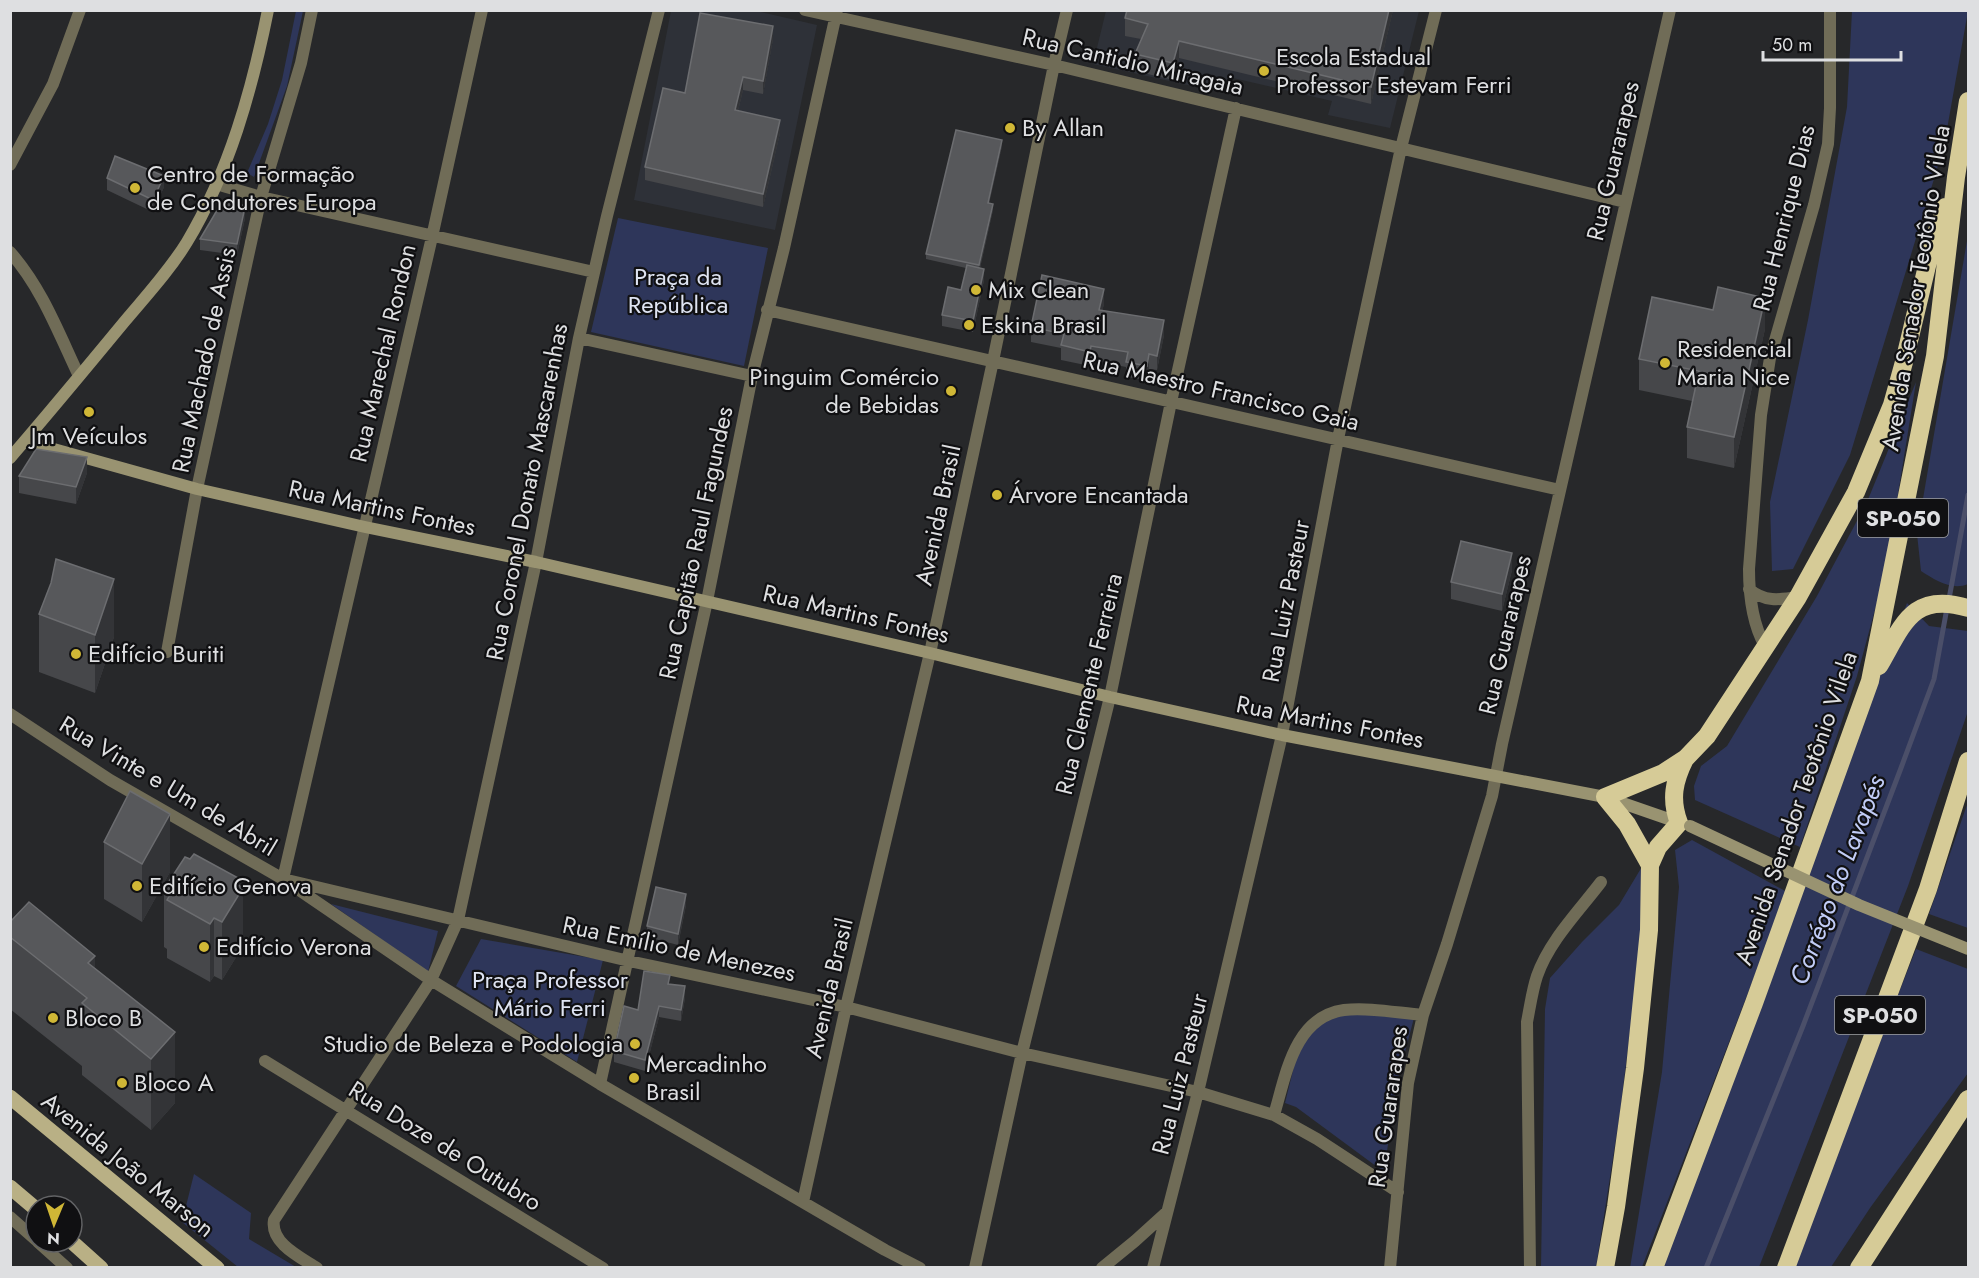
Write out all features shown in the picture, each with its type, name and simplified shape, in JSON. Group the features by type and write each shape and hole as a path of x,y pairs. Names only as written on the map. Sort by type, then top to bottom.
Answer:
{"highway":[{"name":"Avenida Senador Teotônio Vilela","path":"1654,1268 1758,992 1870,681 1935,356 1956,177 1968,101"},
{"path":"1650,865 1627,824 1605,797 1663,773 1686,758 1721,718 1798,597 1856,492 1892,405 1932,245 1956,177"},
{"path":"1870,681 1905,620 1912,614 1938,602 1968,608"},
{"path":"1605,1268 1616,1207 1635,1068 1649,930 1650,865 1658,848 1684,825 1674,811 1673,792 1676,776 1686,758"},
{"name":"SP-050","path":"1786,1268 1928,889 1968,761"},
{"path":"1859,1268 1968,1099"}],"main road":[{"name":"Avenida João Marson","path":"10,1097 217,1268"},
{"path":"10,1187 24,1199"},
{"path":"84,1253 101,1268"}],"street":[{"path":"10,165 53,84 80,10"},
{"path":"10,458 186,243 216,184 243,110 258,59 268,10"},
{"name":"Rua Machado de Assis","path":"167,652 197,489 261,198 301,63 312,10"},
{"name":"Rua Marechal Rondon","path":"283,879 432,237 482,10"},
{"name":"Rua Coronel Donato Mascarenhas","path":"317,1268 285,1246 275,1234 273,1227 277,1212 431,980 458,920 536,562 579,338 659,10"},
{"name":"Rua Cantidio Miragaia","path":"804,10 836,14 1054,64 1625,201"},
{"name":"Avenida Brasil","path":"803,1202 846,1007 930,653 1067,10"},
{"name":"Rua Luiz Pasteur","path":"1153,1268 1198,1092 1282,735 1338,439 1401,148 1437,10"},
{"name":"Rua Guararapes","path":"1390,1268 1408,1083 1422,1015 1447,944 1489,807 1670,10"},
{"name":"Rua Henrique Dias","path":"1766,646 1758,633 1749,589 1749,552 1761,415 1770,358 1814,205 1828,144 1830,10"},
{"name":"Rua Capitão Raul Fagundes","path":"600,1084 707,601 752,376 784,248 836,14"},
{"name":"Rua Clemente Ferreira","path":"975,1268 1022,1053 1110,697 1171,402 1236,108"},
{"path":"216,184 261,198 594,272"},
{"path":"10,252 48,309 79,376"},
{"name":"Rua Maestro Francisco Gaia","path":"767,310 1560,490"},
{"path":"579,338 752,376"},
{"name":"Rua Martins Fontes","path":"25,441 197,489 364,527 536,562 1110,697 1282,735 1605,797 1684,825 1859,905 1968,949"},
{"path":"1749,589 1756,595 1768,599 1782,600 1798,597"},
{"name":"Rua Vinte e Um de Abril","path":"10,714 110,780 283,879 431,980 600,1084 885,1250 920,1268"},
{"name":"Rua Emílio de Menezes","path":"283,879 629,961 846,1007 1022,1053 1198,1092 1274,1114 1398,1192"},
{"path":"1530,1268 1527,1022 1537,975 1550,951 1601,882"},
{"path":"1274,1114 1289,1066 1309,1026 1323,1017 1346,1010 1422,1015"},
{"name":"Rua Doze de Outubro","path":"265,1061 603,1268"},
{"path":"1102,1268 1168,1212"},
{"path":"10,1217 24,1229"},
{"path":"51,1254 67,1268"}],"shaded area":[{"path":"671,11 757,11 817,25 775,230 634,200"},
{"name":"Escola Estadual Professor Estevam Ferri","path":"1106,11 1419,11 1390,128 1328,115 1332,101 1233,78 1228,94 1093,64"}],"green space":[{"path":"296,11 303,11 287,86 254,177 247,173 268,124 282,80"},
{"path":"1852,11 1968,11 1944,146 1850,455 1793,569 1772,571 1770,502 1808,320 1847,107"},
{"name":"Praça da República","path":"618,218 768,248 744,366 591,332"},
{"path":"1968,235 1968,584 1956,586 1938,581 1921,571 1917,534"},
{"path":"1916,382 1886,569 1857,676 1800,847 1695,800 1694,786 1701,766 1727,746 1817,596 1867,502"},
{"path":"1907,603 1929,626 1968,631 1968,711 1908,886 1759,1267 1660,1268"},
{"path":"1968,802 1968,928 1929,914"},
{"path":"1692,840 1787,892 1642,1267 1630,1268 1662,1072 1679,887 1675,850"},
{"path":"1643,865 1640,949 1620,1113 1596,1267 1541,1268 1545,1009 1550,978 1619,905"},
{"path":"331,904 438,931 428,972"},
{"name":"Praça Professor Mário Ferri","path":"481,939 603,960 577,1062 456,986"},
{"path":"1916,949 1968,969 1968,1073 1870,1208 1831,1267 1791,1268"},
{"path":"1342,1013 1414,1018 1397,1082 1384,1172 1296,1107 1285,1103 1298,1050 1313,1027"},
{"path":"194,1174 251,1213 249,1239 296,1267 238,1267 182,1222"}],"building":[{"path":"1127,10 1389,10 1371,87 1179,41 1173,63 1135,54 1148,24 1125,18"},
{"path":"700,13 773,26 763,81 743,77 735,110 780,120 763,194 645,167 663,88 685,93"},
{"path":"956,130 1002,140 988,203 993,204 979,265 926,254"},
{"path":"115,156 164,176 153,200 107,178"},
{"path":"228,201 238,202 245,207 237,244 200,239 216,212"},
{"path":"967,265 984,269 973,321 942,315 948,287 961,290"},
{"path":"1042,275 1104,289 1099,310 1164,320 1157,356 1149,354 1147,366 1126,362 1128,352 1091,346 1090,352 1061,345 1064,334 1031,327"},
{"path":"1718,287 1765,298 1734,437 1687,427 1699,371 1639,359 1652,297 1713,310"},
{"path":"36,449 87,457 76,487 19,476"},
{"path":"1461,541 1512,553 1502,594 1451,582"},
{"path":"56,559 114,579 95,635 39,614 51,583"},
{"path":"130,791 170,814 142,864 104,842"},
{"path":"194,854 240,879 237,884 243,888 222,922 214,918 210,924 167,900 171,893 164,889 185,857 190,859"},
{"path":"656,887 686,894 678,934 647,926"},
{"path":"29,902 95,956 88,963 175,1032 151,1059 82,1003 87,998 10,937 10,922"},
{"path":"644,971 670,975 668,984 685,986 681,1010 659,1006 645,1060 614,1051 624,1006 638,1010"}],"waterway":[{"name":"Corrégo do Lavapés","path":"1949,599 1968,495"},
{"name":"Corrégo do Lavapés","path":"1706,1268 1803,1026 1934,679 1947,608"}],"place":[{"name":"Escola Estadual Professor Estevam Ferri","path":"1264,71"},
{"name":"By Allan","path":"1010,128"},
{"name":"Centro de Formação de Condutores Europa","path":"135,188"},
{"name":"Mix Clean","path":"976,290"},
{"name":"Eskina Brasil","path":"969,325"},
{"name":"Residencial Maria Nice","path":"1665,363"},
{"name":"Pinguim Comércio de Bebidas","path":"951,391"},
{"name":"Jm Veículos","path":"89,412"},
{"name":"Árvore Encantada","path":"997,495"},
{"name":"Edifício Buriti","path":"76,654"},
{"name":"Edifício Genova","path":"137,886"},
{"name":"Edifício Verona","path":"204,947"},
{"name":"Bloco B","path":"53,1018"},
{"name":"Studio de Beleza e Podologia","path":"635,1044"},
{"name":"Mercadinho Brasil","path":"634,1078"},
{"name":"Bloco A","path":"122,1083"}]}
